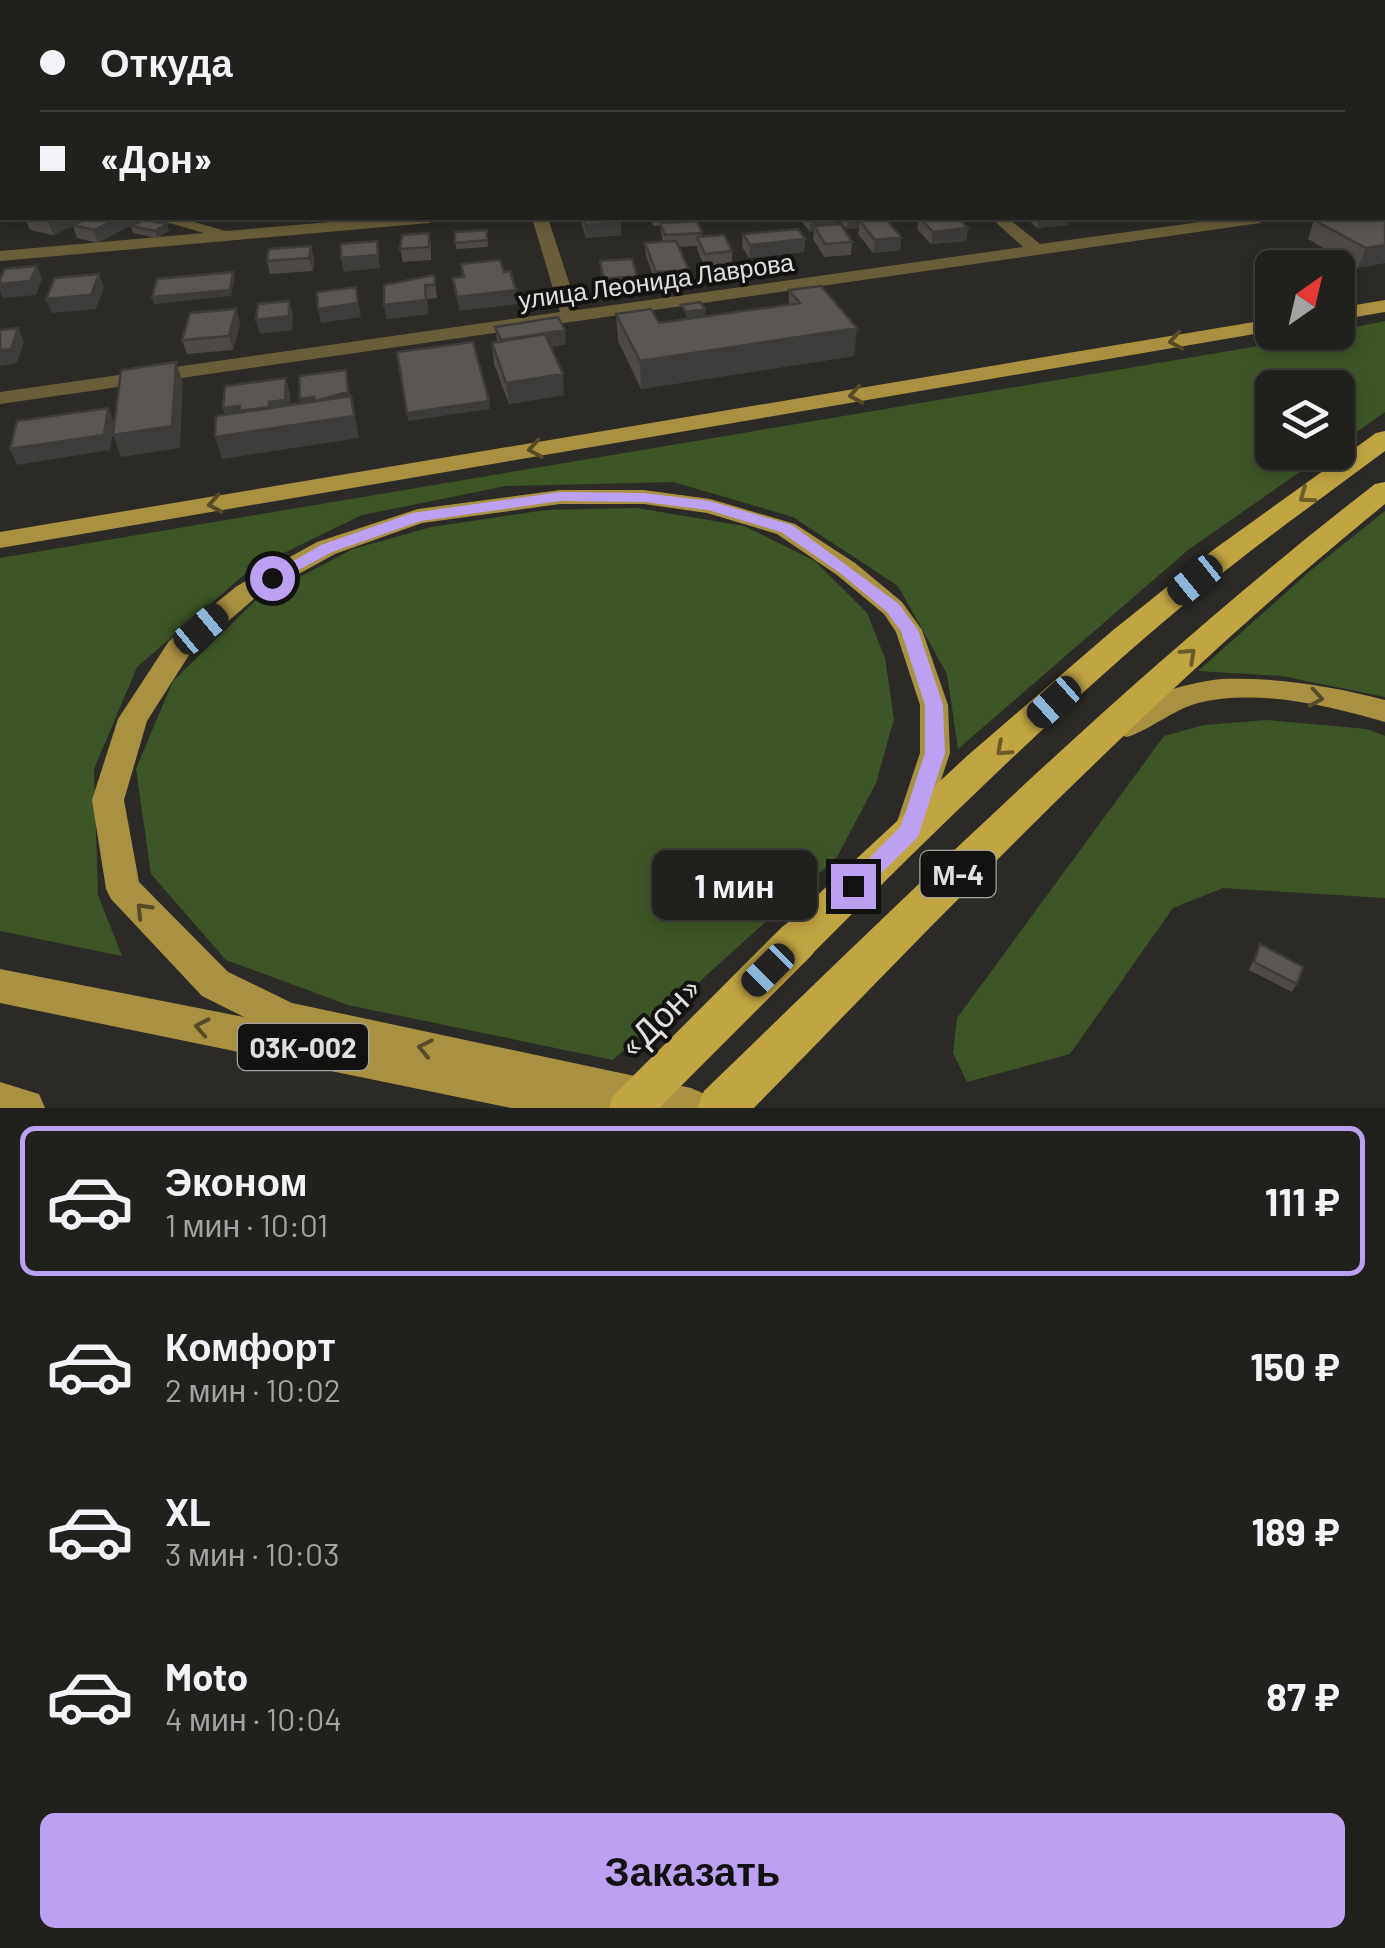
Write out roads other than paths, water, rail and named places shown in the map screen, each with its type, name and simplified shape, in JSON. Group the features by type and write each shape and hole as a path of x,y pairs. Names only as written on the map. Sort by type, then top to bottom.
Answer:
{"highway":[{"name":"«Дон»","path":"630,1108 910,831 1170,600 1246,539 1385,439"},
{"name":"М-4","path":"721,1108 1066,768 1290,562 1385,490"}],"main road":[{"path":"1355,311 1385,306"},
{"path":"0,540 1255,328"},
{"path":"692,1108 288,1020 215,984 123,889 108,800 133,719 179,648 246,592 326,548 418,516 560,496 644,497 710,506 786,528 870,588 893,608 909,630 934,705 935,753 910,831"},
{"path":"1066,768 1156,706 1221,689 1300,695 1385,711"},
{"name":"03К-002","path":"0,986 606,1108"},
{"path":"0,1102 25,1108"}],"street":[{"path":"169,220 285,246"},
{"path":"0,256 408,220"},
{"path":"541,220 571,317"},
{"path":"1001,220 1039,252"},
{"name":"улица Леонида Лаврова","path":"0,398 1247,220"}]}
